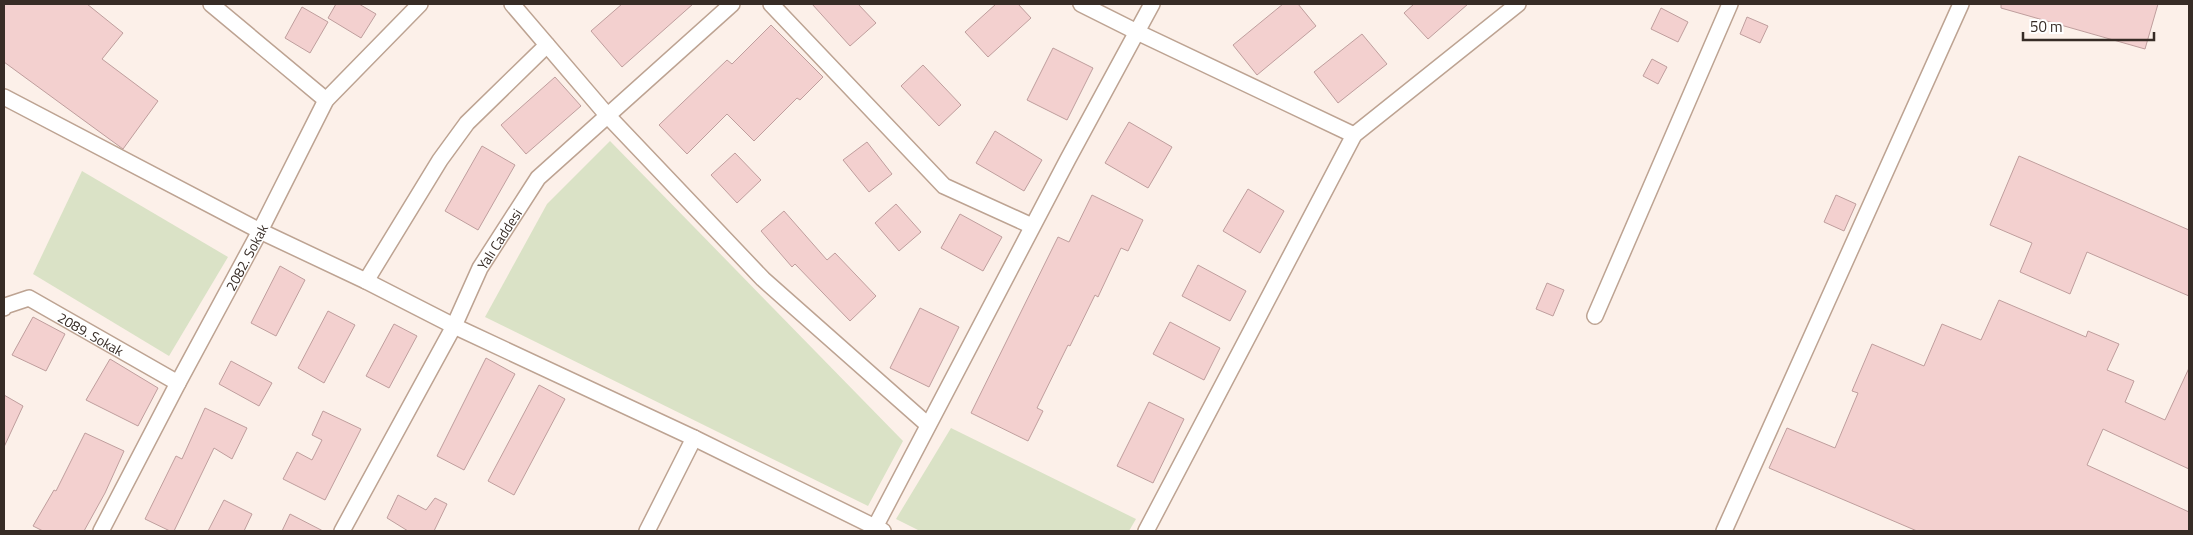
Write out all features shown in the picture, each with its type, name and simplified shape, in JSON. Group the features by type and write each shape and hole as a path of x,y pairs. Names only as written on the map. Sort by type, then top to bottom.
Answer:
{"street":[{"path":"211,4 326,100"},
{"name":"2082. Sokak","path":"101,531 260,231 326,100 420,4"},
{"path":"512,4 607,115 763,279 928,425"},
{"name":"Yalı Caddesi","path":"342,531 454,326 480,268 538,178 732,4"},
{"path":"771,4 944,186 1032,226"},
{"path":"1081,4 1354,135"},
{"path":"4,97 260,231 366,281 454,326 694,438 877,530 928,425 1032,226 1152,4"},
{"path":"1146,531 1354,135 1518,4"},
{"path":"1595,316 1730,4"},
{"path":"1724,531 1962,4"},
{"path":"366,281 440,160 467,123 547,45"},
{"name":"2089. Sokak","path":"4,308 29,298 178,383"},
{"path":"647,531 694,438"}],"green space":[{"path":"610,141 903,441 868,506 485,317 547,204"},
{"path":"82,171 228,257 169,356 33,274"},
{"path":"951,428 1136,519 1129,531 920,531 896,519"}],"building":[{"path":"4,4 87,4 123,33 102,59 158,101 123,149 4,62"},
{"path":"336,4 359,4 376,14 361,38 328,18"},
{"path":"622,4 693,4 622,67 591,31"},
{"path":"812,4 858,4 876,23 850,46"},
{"path":"996,4 1018,4 1031,18 988,57 965,32"},
{"path":"1283,4 1298,4 1316,26 1257,75 1233,45"},
{"path":"1414,4 1468,4 1428,39 1404,13"},
{"path":"2001,4 2158,4 2145,49 2001,8"},
{"path":"302,7 328,22 310,53 285,38"},
{"path":"1661,8 1688,22 1678,42 1651,29"},
{"path":"1747,17 1768,26 1760,43 1740,34"},
{"path":"771,25 823,77 800,100 797,98 754,141 727,114 687,154 659,125 727,60 732,64"},
{"path":"1362,34 1387,64 1338,103 1314,72"},
{"path":"1053,48 1093,68 1067,120 1027,100"},
{"path":"1652,59 1667,67 1658,84 1643,76"},
{"path":"923,65 961,105 939,126 901,86"},
{"path":"555,77 581,106 526,154 501,125"},
{"path":"1129,122 1172,147 1148,188 1105,163"},
{"path":"995,131 1042,160 1024,191 976,163"},
{"path":"867,142 892,174 869,192 843,160"},
{"path":"482,146 515,165 478,230 445,211"},
{"path":"735,153 761,180 737,203 711,175"},
{"path":"2019,156 2189,230 2189,296 2087,252 2070,294 2020,272 2032,243 1990,225"},
{"path":"1248,189 1284,211 1260,253 1223,231"},
{"path":"1092,195 1143,220 1128,251 1121,248 1098,297 1095,295 1070,346 1068,345 1037,408 1043,411 1028,441 971,413 1058,237 1069,242"},
{"path":"1836,195 1856,204 1844,231 1824,222"},
{"path":"896,204 921,232 899,251 875,223"},
{"path":"784,211 827,260 835,253 876,296 850,321 795,264 792,267 761,231"},
{"path":"960,214 1002,237 983,271 941,248"},
{"path":"1198,265 1246,291 1230,321 1182,296"},
{"path":"280,266 305,280 276,336 251,323"},
{"path":"1547,283 1564,290 1553,316 1536,309"},
{"path":"1999,300 2086,337 2088,331 2119,344 2107,370 2134,381 2125,402 2165,420 2189,368 2189,469 2103,429 2087,465 2189,512 2189,531 1917,531 1769,468 1787,428 1835,448 1858,393 1852,391 1872,344 1924,366 1942,324 1981,340"},
{"path":"920,308 959,327 929,387 890,368"},
{"path":"328,311 355,325 324,383 298,368"},
{"path":"33,317 65,334 46,371 12,355"},
{"path":"1170,322 1220,348 1204,380 1153,354"},
{"path":"394,324 417,336 389,388 366,376"},
{"path":"486,358 515,374 464,470 437,456"},
{"path":"110,359 158,388 138,426 86,400"},
{"path":"231,361 272,383 259,406 219,384"},
{"path":"539,385 565,399 514,495 488,481"},
{"path":"4,395 23,406 4,447"},
{"path":"1149,402 1184,419 1153,483 1117,466"},
{"path":"205,408 247,428 232,459 214,448 174,531 170,531 145,519 176,456 182,459"},
{"path":"323,411 361,429 325,500 283,479 297,452 312,460 322,440 312,435"},
{"path":"85,433 124,451 105,493 84,531 43,531 33,526 54,490 56,491"},
{"path":"398,495 426,510 435,498 447,504 434,531 408,531 387,518"},
{"path":"224,500 252,514 244,531 208,531"},
{"path":"290,514 323,531 282,531"}]}
